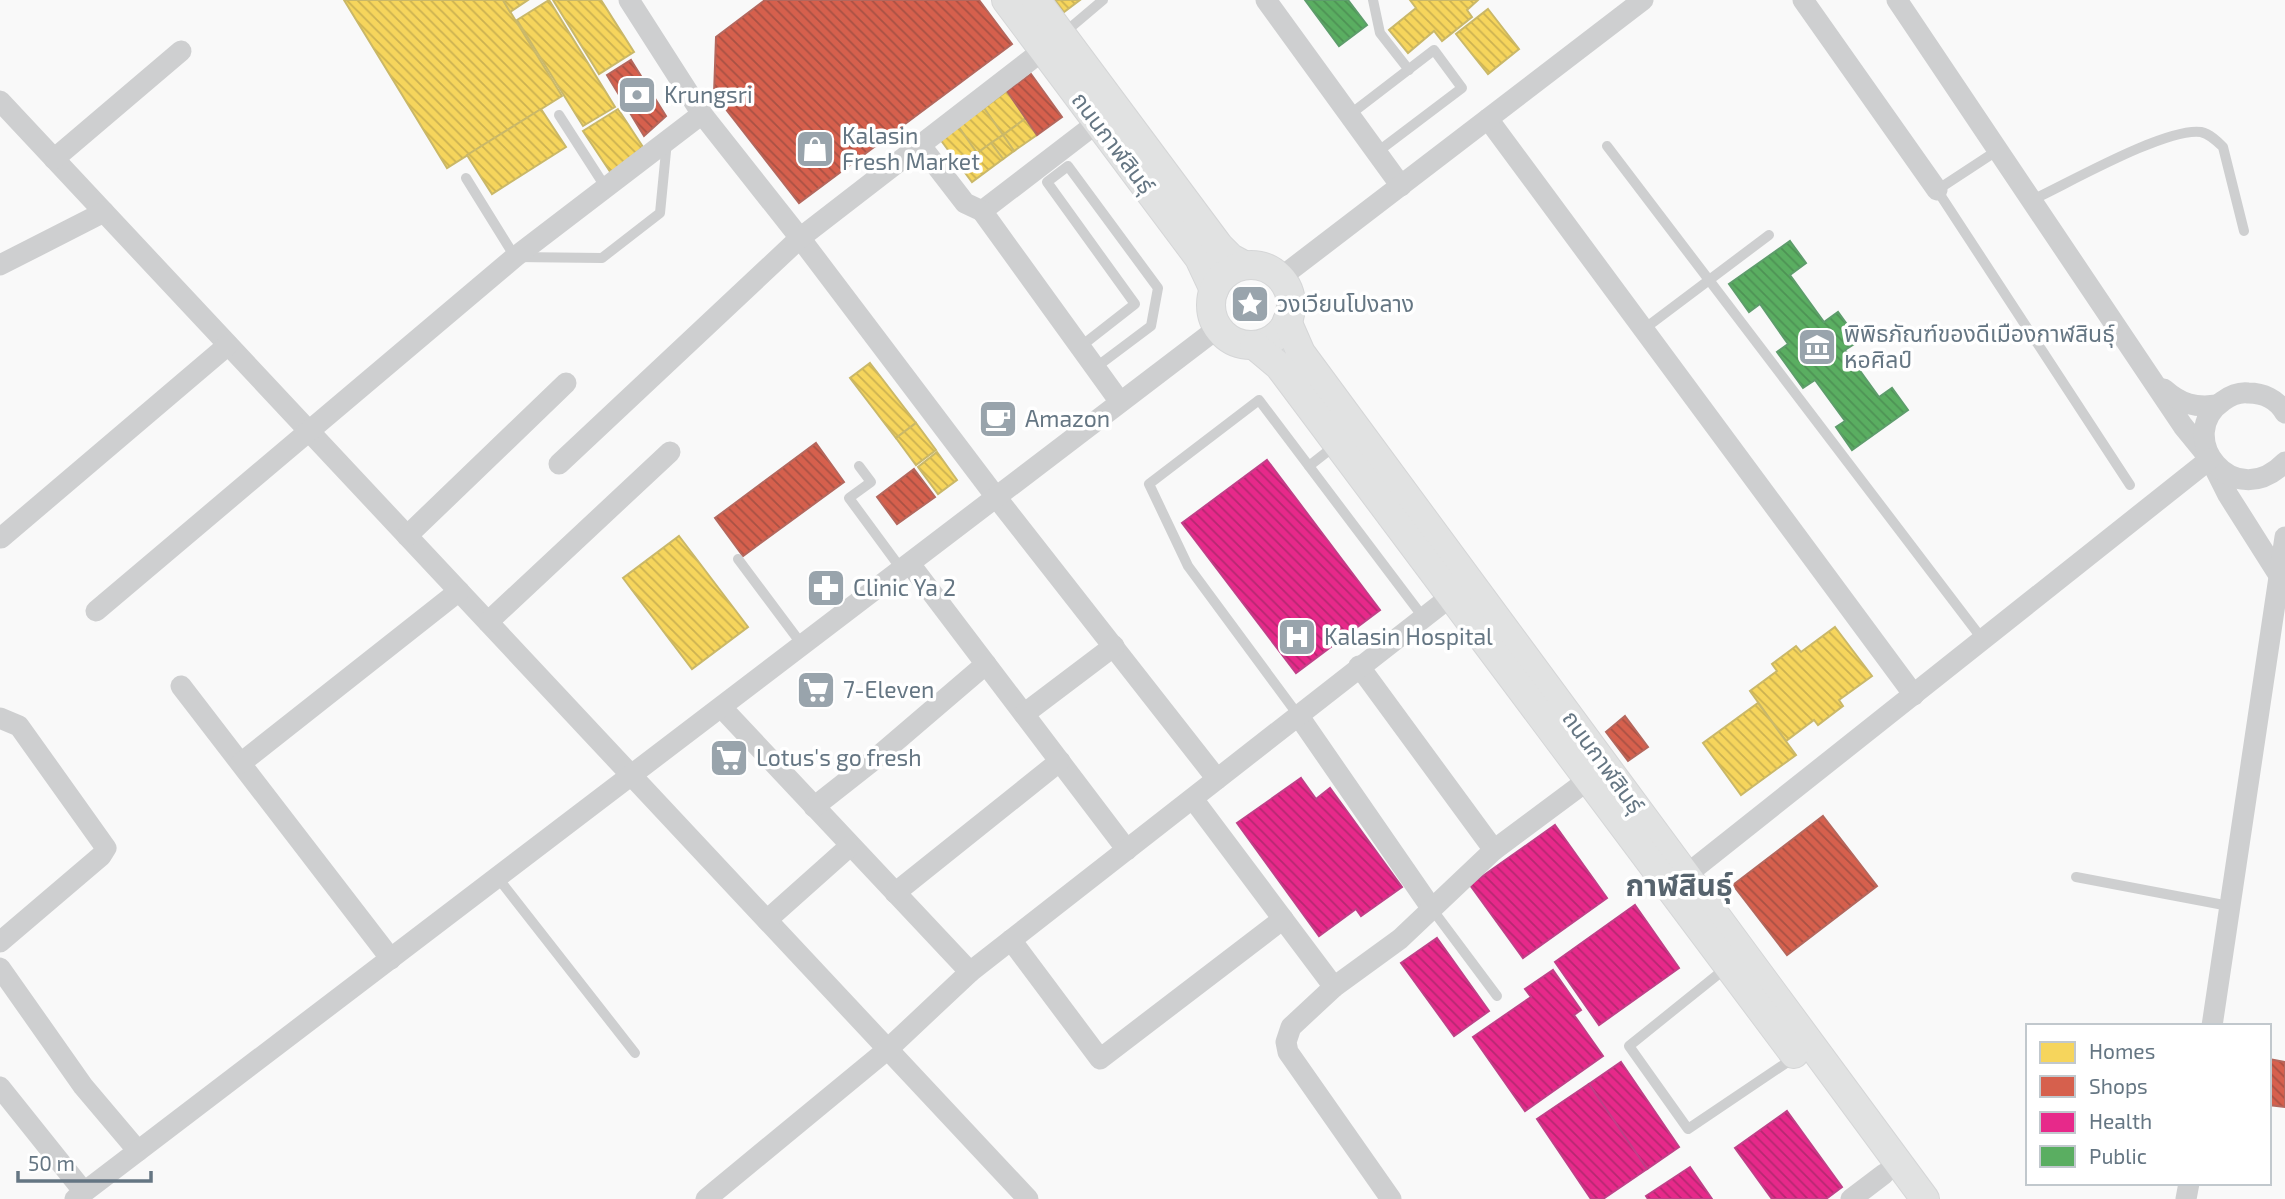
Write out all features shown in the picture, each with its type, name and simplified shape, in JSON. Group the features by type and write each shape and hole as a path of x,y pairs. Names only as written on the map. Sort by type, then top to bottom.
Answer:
{"main road":[{"name":"ถนนกาฬสินธุ์","path":"1006,0 1053,43 1219,246 1231,258 1244,265"},
{"name":"ถนนกาฬสินธุ์","path":"1036,0 1053,43 1098,122 1199,258 1214,290"},
{"path":"1244,265 1257,265 1280,278 1287,289 1290,302 1287,321 1276,335 1266,342 1254,345 1233,340 1218,328 1212,316 1214,290 1221,278 1244,265"},
{"name":"ถนนกาฬสินธุ์","path":"1287,321 1301,353 1588,780 1736,960 1804,1051 1925,1199"},
{"name":"ถนนกาฬสินธุ์","path":"1254,345 1279,366 1338,444 1461,589 1686,875 1736,960"},
{"name":"ถนนกาฬสินธุ์","path":"1804,1051 1903,1199"}],"street":[{"path":"629,0 702,114 1217,779"},
{"path":"1266,0 1401,186"},
{"path":"1803,0 1937,190"},
{"path":"1897,0 2183,426 2210,459 2226,474 2247,481 2261,479 2285,462"},
{"path":"1280,278 1640,1"},
{"path":"559,464 800,238 1053,43"},
{"path":"54,159 181,51"},
{"path":"1,103 1028,1199"},
{"path":"96,611 515,257 702,114"},
{"path":"1488,119 1914,695"},
{"path":"982,212 1098,122"},
{"path":"921,146 965,203 982,212 1120,402"},
{"path":"0,265 104,212"},
{"path":"0,1087 80,1196 1218,328"},
{"path":"1,538 228,345"},
{"path":"2152,379 2187,405 2198,408 2217,405"},
{"path":"407,536 566,383"},
{"path":"2282,581 2228,495 2210,459 2204,431 2217,405 2229,397 2243,392 2285,391"},
{"path":"2257,393 2271,398 2285,412"},
{"path":"488,622 670,452"},
{"path":"1686,875 2210,459"},
{"path":"2212,1024 2266,663 2282,581 2285,537"},
{"path":"906,567 986,664 1127,850"},
{"path":"706,1199 888,1049 970,972 1461,589"},
{"path":"241,763 459,591"},
{"path":"2266,663 2277,648 2285,644"},
{"path":"1024,714 1114,646"},
{"path":"814,807 986,664"},
{"path":"1359,666 1494,850"},
{"path":"181,686 391,958"},
{"path":"722,708 970,972"},
{"path":"1298,715 1433,909"},
{"path":"0,718 19,726 106,848 101,856 0,942"},
{"path":"895,893 1060,761"},
{"path":"1391,1199 1288,1052 1286,1042 1291,1027 1334,987 1400,939 1494,850 1588,780"},
{"path":"1193,799 1334,987"},
{"path":"767,920 850,846"},
{"path":"1011,940 1100,1059 1283,919"},
{"path":"0,968 83,1086 138,1151"},
{"path":"1851,1199 1884,1174"}],"lane":[{"path":"1053,43 1103,0"},
{"path":"1373,0 1380,33 1409,70"},
{"path":"1349,116 1434,50 1462,88 1376,153"},
{"path":"559,115 606,188"},
{"path":"2032,201 2151,142 2200,132 2223,147 2244,231"},
{"path":"466,178 515,257 602,258 660,213 667,141"},
{"path":"1607,146 1983,639"},
{"path":"1998,150 1937,190 2130,485"},
{"path":"1080,347 1135,304 1046,182 1068,166 1158,288 1151,326 1095,368"},
{"path":"1644,329 1769,235"},
{"path":"1298,715 1188,566 1149,484 1259,400 1423,617"},
{"path":"1309,466 1338,444"},
{"path":"859,466 871,482 849,498 906,567"},
{"path":"738,559 803,646"},
{"path":"2076,877 2229,906"},
{"path":"498,878 635,1053"},
{"path":"1433,909 1497,996"},
{"path":"1736,960 1629,1046 1688,1129 1804,1051"}],"building: Homes":[{"path":"344,0 503,0 562,96 447,168"},
{"path":"503,0 528,0 510,12"},
{"path":"549,0 615,107 583,126 517,20"},
{"path":"553,0 601,0 634,52 599,74"},
{"path":"1055,0 1080,0 1064,12"},
{"path":"1410,0 1478,0 1467,10 1472,17 1442,41 1434,31 1408,53 1389,30 1416,8"},
{"path":"1488,9 1519,49 1488,74 1456,34"},
{"path":"1007,91 1026,118 1003,135 984,108"},
{"path":"984,108 1003,135 977,153 958,126"},
{"path":"541,109 566,147 492,194 467,155"},
{"path":"618,109 643,147 611,173 583,131"},
{"path":"1026,118 1037,135 1014,151 1003,135"},
{"path":"958,126 977,153 960,166 940,139"},
{"path":"1003,135 1014,151 1003,159 991,143"},
{"path":"991,143 1003,159 972,182 960,166"},
{"path":"870,363 916,423 896,438 850,378"},
{"path":"916,423 936,450 916,465 896,438"},
{"path":"937,452 957,480 938,494 918,467"},
{"path":"679,536 748,627 692,669 623,578"},
{"path":"1835,627 1872,676 1839,700 1843,706 1818,725 1814,720 1786,741 1750,691 1777,671 1772,664 1796,646 1801,652"},
{"path":"1758,703 1796,755 1741,795 1703,743"}],"building: Shops":[{"name":"Kalasin Fresh Market","path":"765,0 979,0 1012,44 799,203 714,94 716,37"},
{"path":"631,60 666,116 644,136 607,75"},
{"path":"1031,74 1062,117 1037,135 1007,91"},
{"path":"816,443 844,482 743,556 715,518"},
{"path":"914,469 935,497 897,524 877,497"},
{"path":"1625,716 1648,747 1628,761 1606,732"},
{"path":"1823,816 1877,886 1787,955 1733,885"},
{"path":"2271,1059 2285,1062 2285,1107 2271,1105"}],"building: Health":[{"path":"1267,460 1380,610 1296,673 1182,523"},
{"path":"1301,778 1316,799 1330,788 1402,887 1361,916 1356,909 1319,936 1237,823"},
{"path":"1555,825 1607,898 1523,958 1470,885"},
{"path":"1635,905 1679,968 1599,1025 1555,962"},
{"path":"1437,938 1489,1011 1454,1036 1401,963"},
{"path":"1553,970 1581,1010 1574,1015 1603,1056 1525,1111 1473,1037 1531,997 1525,989"},
{"path":"1621,1062 1679,1147 1647,1169 1589,1084"},
{"path":"1589,1084 1647,1169 1603,1199 1591,1199 1537,1119"},
{"path":"1787,1111 1842,1187 1826,1199 1772,1199 1735,1148"},
{"path":"1690,1167 1712,1199 1648,1199 1646,1196"}],"building: Public":[{"path":"1305,0 1348,0 1367,25 1339,46"},
{"name":"พิพิธภัณฑ์ของดีเมืองกาฬสินธุ์ หอศิลป์","path":"1790,241 1806,263 1790,275 1824,322 1838,312 1859,341 1845,350 1879,397 1892,388 1908,410 1852,450 1836,427 1845,421 1815,380 1803,388 1777,352 1788,344 1760,304 1749,312 1729,284"}],"place":[{"name":"Krungsri","path":"637,95"},
{"name":"Kalasin Fresh Market","path":"815,149"},
{"name":"วงเวียนโปงลาง","path":"1250,304"},
{"name":"พิพิธภัณฑ์ของดีเมืองกาฬสินธุ์ หอศิลป์","path":"1817,347"},
{"name":"Amazon","path":"998,419"},
{"name":"Clinic Ya 2","path":"826,588"},
{"name":"Kalasin Hospital","path":"1297,637"},
{"name":"7-Eleven","path":"816,690"},
{"name":"Lotus's go fresh","path":"729,758"}],"district":[{"name":"กาฬสินธุ์","path":"1679,886"}]}
